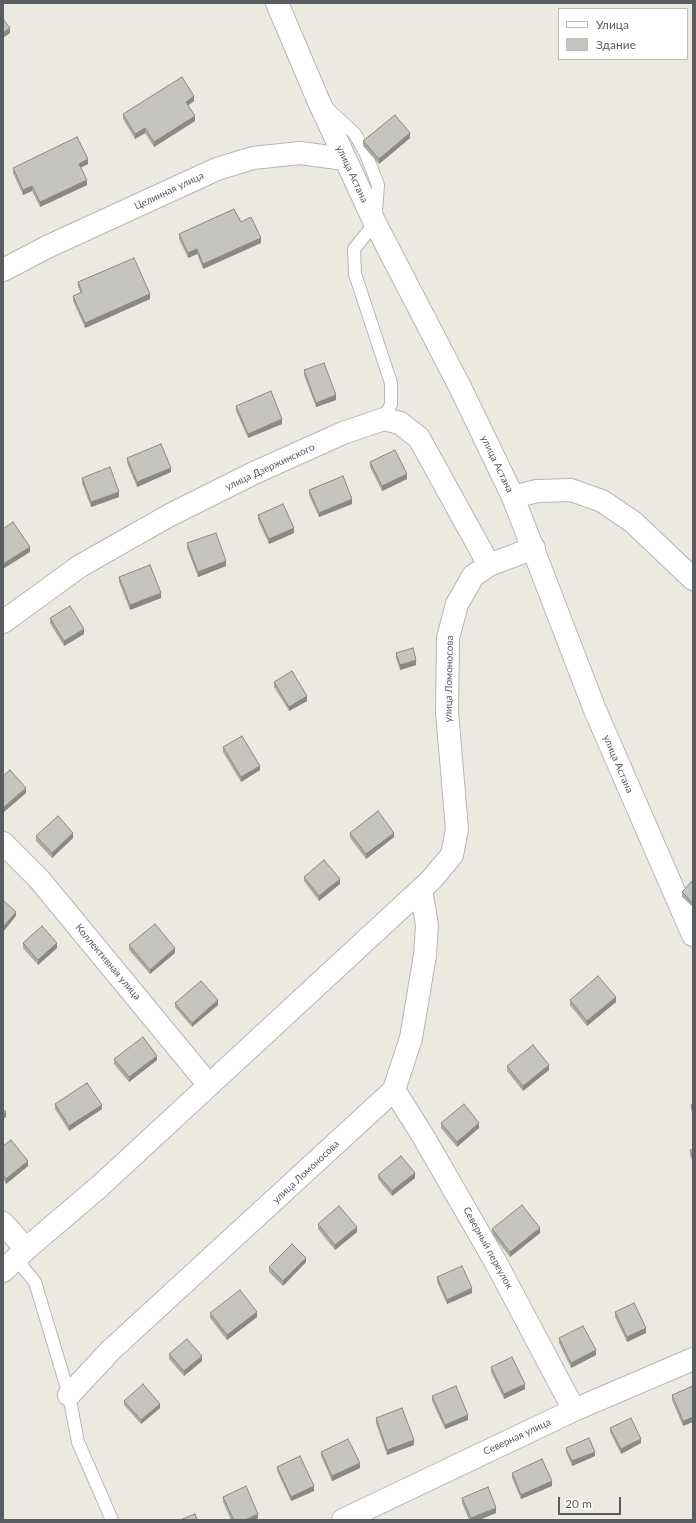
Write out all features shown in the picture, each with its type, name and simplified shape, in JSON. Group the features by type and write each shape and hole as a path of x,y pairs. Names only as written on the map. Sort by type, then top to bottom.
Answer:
{"street":[{"name":"улица Астана","path":"277,3 319,102 375,223 460,387 513,497 534,548 595,710 693,935"},
{"name":"Целинная улица","path":"3,270 47,247 218,169 253,158 300,153 345,159"},
{"path":"384,419 400,423 419,438 489,565"},
{"name":"улица Дзержинского","path":"3,622 80,566 170,515 254,473 342,433 384,419"},
{"path":"513,497 537,492 571,490 602,501 633,522 693,579"},
{"name":"улица Ломоносова","path":"15,1260 100,1186 208,1084 420,890 452,855 457,828 447,712 448,638 458,604 474,576 489,565 534,548"},
{"name":"Коллективная улица","path":"3,843 38,879 208,1084"},
{"name":"улица Ломоносова","path":"69,1395 111,1350 394,1090 411,1038 425,954 428,925 420,890"},
{"name":"Северный переулок","path":"394,1090 423,1136 495,1260 574,1410"},
{"path":"3,1223 15,1260"},
{"name":"Северная улица","path":"343,1520 574,1410 693,1359"}],"lane":[{"path":"319,102 356,134 366,154 378,185 375,223 354,249 355,274 391,383 391,404 384,419"},
{"path":"15,1260 35,1282 69,1395 78,1442 112,1520"}],"building":[{"path":"3,19 10,28 3,33"},
{"path":"182,77 194,96 186,102 195,116 154,142 145,128 135,134 123,114"},
{"path":"395,115 410,133 379,159 363,141"},
{"path":"77,137 88,159 79,164 87,180 40,202 32,186 23,190 13,168"},
{"path":"234,209 241,222 251,217 261,238 203,264 197,249 188,253 179,234"},
{"path":"134,258 150,294 85,323 73,296 82,292 78,282"},
{"path":"324,363 336,395 316,403 304,370"},
{"path":"271,391 282,419 248,434 236,406"},
{"path":"161,444 171,468 137,482 127,458"},
{"path":"395,450 407,474 382,486 370,462"},
{"path":"110,467 119,492 91,502 82,478"},
{"path":"343,476 352,499 319,513 309,490"},
{"path":"283,504 294,528 269,539 258,515"},
{"path":"13,522 30,547 3,564 3,529"},
{"path":"216,533 226,561 198,572 187,543"},
{"path":"150,565 161,593 130,605 119,577"},
{"path":"70,606 84,629 64,641 50,618"},
{"path":"413,648 416,660 400,665 396,653"},
{"path":"292,671 307,696 289,707 274,682"},
{"path":"242,736 260,766 241,777 223,747"},
{"path":"10,770 26,788 4,807 3,776"},
{"path":"378,811 394,833 366,854 350,833"},
{"path":"58,816 73,833 52,853 36,836"},
{"path":"324,860 340,879 319,896 304,877"},
{"path":"693,880 693,903 682,892"},
{"path":"3,900 16,912 3,927"},
{"path":"155,924 175,948 150,970 129,945"},
{"path":"42,926 57,943 38,960 23,943"},
{"path":"598,976 616,997 587,1021 570,1000"},
{"path":"201,981 218,1000 192,1023 175,1003"},
{"path":"143,1037 157,1056 129,1077 114,1059"},
{"path":"533,1045 549,1065 523,1086 507,1066"},
{"path":"87,1083 102,1105 69,1126 55,1104"},
{"path":"464,1104 479,1123 457,1142 441,1123"},
{"path":"11,1140 28,1161 6,1179 3,1175 3,1146"},
{"path":"693,1149 693,1157 690,1150"},
{"path":"401,1156 415,1173 392,1191 378,1175"},
{"path":"522,1205 540,1228 510,1252 492,1229"},
{"path":"339,1206 357,1227 335,1245 318,1224"},
{"path":"292,1244 306,1258 283,1281 269,1267"},
{"path":"462,1266 472,1288 447,1300 437,1277"},
{"path":"240,1290 257,1312 227,1335 210,1313"},
{"path":"634,1303 646,1328 627,1337 615,1312"},
{"path":"583,1326 596,1350 571,1363 559,1338"},
{"path":"187,1339 202,1356 184,1371 169,1354"},
{"path":"512,1357 525,1384 504,1394 491,1367"},
{"path":"143,1384 160,1404 141,1420 124,1401"},
{"path":"456,1386 468,1415 445,1425 432,1396"},
{"path":"693,1386 693,1417 683,1421 672,1395"},
{"path":"402,1408 414,1440 387,1450 376,1418"},
{"path":"631,1418 641,1439 621,1449 610,1428"},
{"path":"589,1438 595,1452 572,1461 566,1448"},
{"path":"348,1439 360,1463 332,1476 321,1452"},
{"path":"300,1456 314,1486 291,1497 277,1467"},
{"path":"542,1459 552,1481 521,1495 512,1473"},
{"path":"246,1486 258,1514 245,1520 234,1520 223,1497"},
{"path":"488,1487 496,1508 471,1518 462,1498"},
{"path":"195,1514 197,1520 180,1520"}]}
